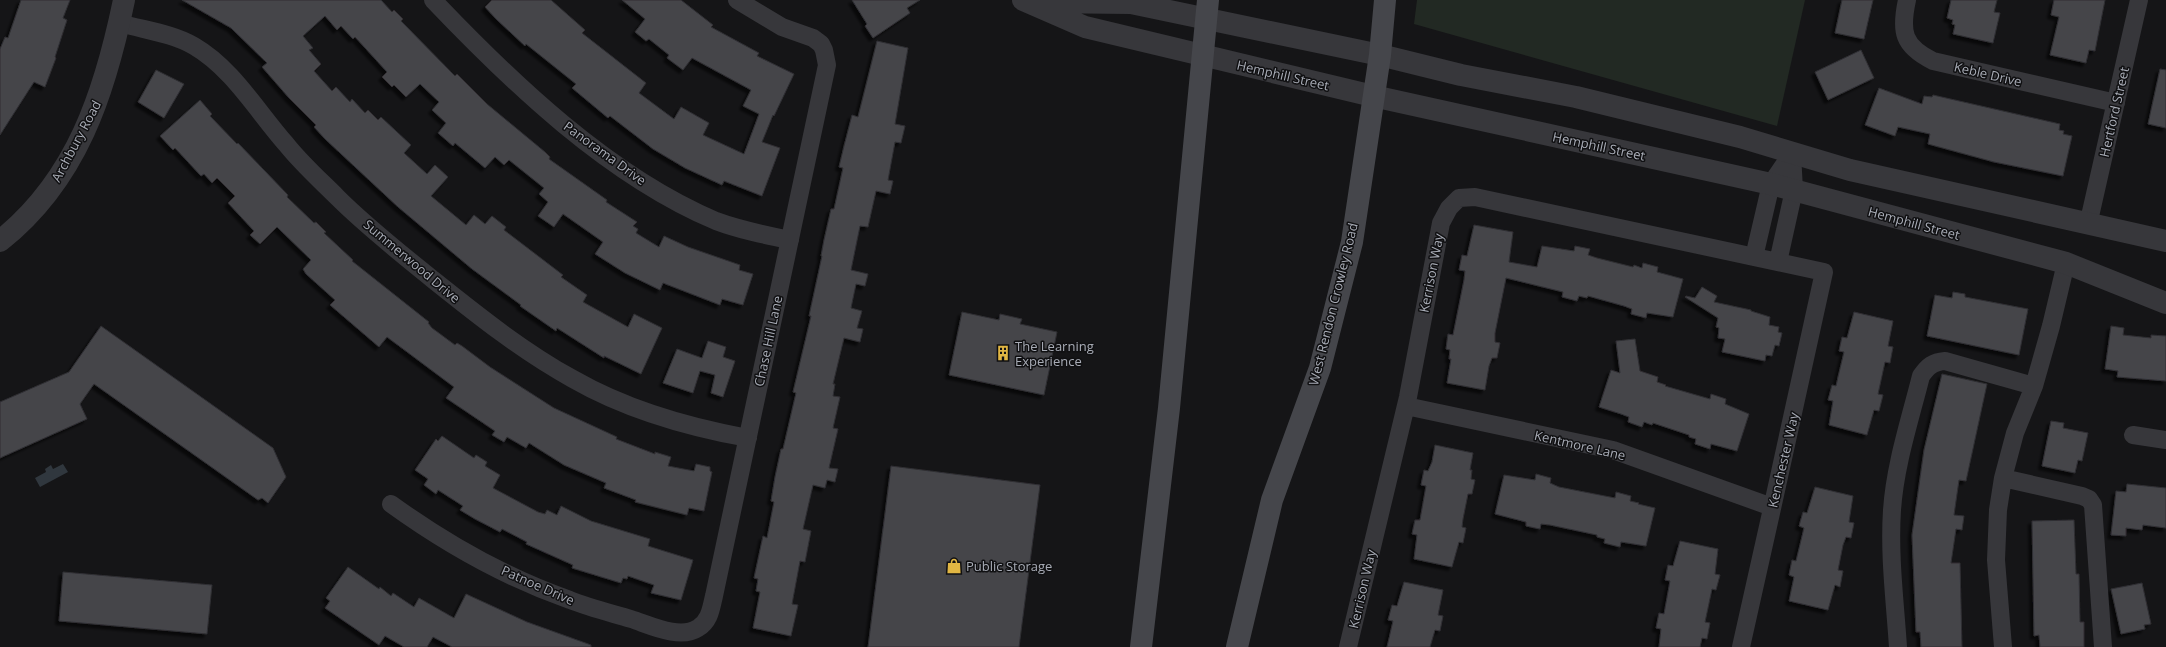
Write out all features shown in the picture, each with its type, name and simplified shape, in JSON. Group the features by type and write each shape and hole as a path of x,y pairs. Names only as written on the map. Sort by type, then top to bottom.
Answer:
{"main road":[{"name":"West Rendon Crowley Road","path":"1237,647 1272,500 1320,368 1350,249 1380,55 1385,0"},
{"path":"1141,647 1169,408 1207,10"}],"street":[{"name":"Archbury Road","path":"0,241 14,230 59,179 93,114 107,74 120,23 124,0"},
{"name":"Panorama Drive","path":"432,0 518,83 583,140 643,182 717,221 752,232 790,240"},
{"name":"Chase Hill Lane","path":"698,629 705,622 710,613 827,65 824,50 821,44 813,38 782,27 737,0"},
{"name":"Keble Drive","path":"1907,0 1904,28 1906,40 1911,48 1933,61 2116,102"},
{"name":"Hertford Street","path":"2088,225 2139,0"},
{"name":"Hemphill Street","path":"1026,1 1131,3 1207,10 1462,75 1576,97 1650,114 1850,170 2088,225 2166,241"},
{"name":"Hemphill Street","path":"1026,1 1085,27 1374,96 1794,190 2066,263 2166,303"},
{"name":"Summerwood Drive","path":"120,23 178,39 192,45 207,55 229,75 287,146 338,199 464,304 523,348 573,380 627,405 709,431 748,438"},
{"path":"1754,257 1771,184 1792,153"},
{"path":"1778,262 1794,190 1792,153"},
{"name":"Kerrison Way","path":"1348,647 1406,406 1441,223 1449,208 1459,198 1475,197 1824,272"},
{"path":"2003,647 1996,560 1998,510 2003,478 2015,433 2034,386 2051,326 2066,263"},
{"name":"Kenchester Way","path":"1741,647 1786,451 1824,272"},
{"path":"1898,647 1891,558 1892,509 1896,482 1921,376 1927,366 1936,362 1945,361 2034,386"},
{"name":"Kentmore Lane","path":"1406,406 1613,450 1772,507"},
{"path":"2133,435 2166,440"},
{"path":"2003,478 2082,496 2089,499 2093,505 2103,647"},
{"name":"Patnoe Drive","path":"391,504 424,528 510,574 570,600 678,633 698,629"}],"shaded area":[{"path":"1417,0 1805,0 1777,126 1414,24"},
{"path":"63,464 68,472 40,487 35,478 46,472 45,469 51,465 53,469"}],"building":[{"path":"21,0 70,0 63,18 67,20 55,57 56,58 45,87 34,82 0,135 0,49 5,37 8,38"},
{"path":"182,0 381,0 392,12 394,10 403,19 401,21 455,76 457,74 487,104 545,152 550,157 549,159 607,200 606,202 637,222 633,226 638,229 636,233 659,247 664,236 688,247 740,265 739,270 753,274 743,305 722,299 720,305 663,283 660,290 625,273 595,254 603,242 563,214 554,227 538,216 548,202 539,194 544,188 509,160 504,165 495,157 485,168 455,143 453,146 438,133 446,123 432,110 439,102 420,84 406,97 394,85 392,87 382,77 387,72 355,37 353,39 341,26 337,30 325,16 303,36 313,48 309,50 321,64 314,71 332,91 336,87 350,102 352,99 365,113 368,110 378,120 381,117 411,145 404,153 427,174 435,165 448,177 431,196 466,225 474,215 485,224 492,216 506,227 504,230 563,275 561,277 587,295 583,302 628,327 634,314 662,328 641,374 604,356 604,358 557,328 556,331 520,306 521,305 472,269 398,207 325,139 314,127 316,125 289,98 262,67 267,63 231,28"},
{"path":"492,0 551,0 585,30 582,33 646,83 639,93 674,119 681,107 709,123 703,135 744,154 759,114 743,106 751,90 692,58 683,70 667,58 669,55 649,39 646,41 635,32 645,19 622,0 681,0 713,25 711,27 759,53 757,56 794,74 774,116 773,115 762,142 780,148 762,196 724,181 722,185 685,168 653,149 610,116 608,118 572,88 576,84 526,44 525,46 496,19 485,7"},
{"path":"852,0 920,0 907,8 910,13 873,38 865,26 867,24"},
{"path":"1842,0 1873,0 1864,39 1835,33"},
{"path":"1951,0 1997,0 1994,12 2000,13 1993,43 1953,34 1955,25 1952,24 1953,20 1947,18"},
{"path":"2054,0 2105,0 2095,51 2089,50 2086,63 2050,55 2059,17 2051,15"},
{"path":"877,41 908,48 895,124 905,126 901,143 895,142 888,180 893,181 890,194 876,191 868,227 860,226 851,270 868,274 865,286 856,284 851,308 862,311 857,328 863,329 860,342 844,338 833,384 835,384 833,396 840,397 833,428 838,429 829,468 838,469 835,482 827,480 825,488 813,485 803,529 811,531 805,562 800,561 792,604 798,605 791,636 753,628 760,592 756,591 758,579 754,578 763,536 767,538 774,502 771,501 775,477 796,393 793,392 811,316 809,316 824,240 831,209 834,209 843,168 839,167 852,115 858,117"},
{"path":"1861,50 1874,78 1828,100 1815,72"},
{"path":"2160,69 2166,70 2166,128 2148,124"},
{"path":"156,70 184,84 164,118 138,102"},
{"path":"1879,88 1922,104 1924,96 1932,97 1933,95 2060,124 2059,130 2064,131 2063,134 2072,136 2063,176 1994,162 1928,144 1930,134 1898,127 1895,136 1865,125"},
{"path":"200,100 212,114 210,116 288,195 287,197 314,223 316,222 326,232 324,233 353,260 352,261 429,322 428,323 432,328 455,345 457,343 462,346 490,367 554,408 617,437 616,439 655,454 655,452 671,457 668,466 694,471 696,464 710,467 710,471 712,472 704,511 689,508 687,515 635,502 636,500 604,488 606,483 564,465 529,443 526,448 507,437 504,442 492,435 495,431 446,398 454,387 387,337 379,347 330,305 335,300 306,274 303,269 311,260 277,227 260,244 250,235 254,231 228,203 235,196 217,178 212,183 204,174 201,176 175,148 173,150 160,136"},
{"path":"1474,225 1513,232 1509,262 1537,267 1542,246 1574,251 1575,246 1590,249 1588,255 1597,258 1633,267 1634,265 1642,268 1643,263 1658,267 1657,272 1683,279 1673,317 1647,313 1646,318 1631,314 1632,309 1624,306 1588,296 1587,298 1579,296 1577,301 1562,297 1563,292 1506,278 1495,333 1495,342 1500,343 1497,358 1492,358 1489,366 1485,390 1447,383 1451,359 1449,359 1450,350 1446,349 1448,334 1453,335 1465,271 1459,270 1462,255 1467,256"},
{"path":"1702,287 1717,296 1714,302 1751,310 1770,317 1769,325 1779,327 1778,332 1782,333 1779,346 1775,345 1772,356 1766,355 1765,361 1722,352 1725,339 1718,338 1719,328 1716,327 1718,318 1685,297 1695,298"},
{"path":"1953,292 1965,294 1965,297 2028,309 2019,355 1927,336 1935,295 1952,298"},
{"name":"The Learning Experience","path":"962,312 999,320 1000,314 1022,319 1020,324 1057,332 1044,395 949,375"},
{"path":"1854,312 1893,321 1888,346 1893,347 1890,363 1885,362 1878,394 1883,395 1879,411 1874,410 1867,435 1829,425 1833,401 1828,400 1832,385 1836,386 1844,352 1839,351 1842,337 1847,338"},
{"path":"101,326 273,448 286,477 268,503 262,498 258,500 94,384 80,404 87,419 0,458 0,402 69,372"},
{"path":"2111,326 2124,328 2123,335 2151,338 2151,335 2166,336 2166,381 2117,377 2118,371 2105,369"},
{"path":"1635,339 1640,371 1658,377 1657,382 1666,385 1665,386 1710,399 1711,394 1726,399 1725,404 1749,414 1737,451 1711,444 1710,449 1695,444 1696,439 1689,437 1689,435 1653,423 1652,425 1644,422 1642,427 1628,422 1629,417 1599,407 1611,370 1620,373 1616,341"},
{"path":"708,341 726,347 723,357 735,361 723,397 711,393 715,375 700,371 693,393 663,383 677,349 702,358"},
{"path":"1942,374 1987,384 1966,481 1959,480 1954,515 1964,516 1962,530 1956,529 1951,563 1960,563 1962,647 1921,647 1920,632 1916,632 1912,535 1924,450"},
{"path":"2051,421 2064,423 2063,428 2088,433 2082,461 2078,460 2075,473 2042,466"},
{"path":"442,436 474,458 476,455 487,462 485,466 500,475 493,488 538,512 545,514 547,510 557,515 561,506 591,521 650,539 648,546 693,560 681,600 651,593 654,585 628,576 627,579 623,578 621,583 572,568 573,565 526,544 527,542 502,529 500,532 475,519 460,510 463,506 438,490 436,494 424,485 428,479 415,470 436,439 438,441"},
{"path":"1435,445 1473,453 1470,470 1472,470 1471,479 1475,480 1472,494 1468,494 1463,519 1462,527 1466,528 1463,543 1459,542 1452,567 1414,559 1417,535 1412,534 1415,520 1420,520 1426,486 1421,485 1424,470 1428,471 1432,462"},
{"name":"Public Storage","path":"891,466 1040,485 1019,647 868,647"},
{"path":"1536,474 1551,478 1550,483 1559,487 1615,498 1616,492 1631,496 1630,501 1655,508 1646,546 1621,542 1620,547 1604,543 1605,539 1597,537 1597,535 1541,524 1540,529 1526,526 1526,522 1495,514 1504,475 1535,480"},
{"path":"2127,484 2166,488 2166,528 2143,525 2142,530 2126,528 2126,536 2111,535 2116,491 2126,492"},
{"path":"1815,487 1853,496 1849,522 1854,523 1851,538 1846,537 1843,545 1838,570 1843,571 1840,587 1835,585 1828,610 1789,601 1794,577 1789,575 1792,560 1796,561 1804,528 1799,526 1803,512 1807,513"},
{"path":"2074,520 2076,574 2079,574 2080,622 2084,622 2084,647 2040,647 2039,635 2034,636 2032,521"},
{"path":"1680,541 1718,549 1715,574 1720,575 1716,590 1712,589 1705,622 1710,623 1707,639 1702,638 1700,647 1659,647 1661,629 1656,628 1659,613 1664,614 1670,581 1665,580 1668,565 1673,566"},
{"path":"348,567 379,589 380,587 391,596 393,593 414,607 419,598 454,618 466,594 527,622 591,645 591,647 452,647 433,637 427,647 404,647 385,636 379,645 325,608 330,601 326,598"},
{"path":"63,572 212,585 207,634 59,621"},
{"path":"1404,582 1443,590 1438,615 1443,616 1440,631 1435,630 1430,647 1387,647 1393,621 1388,620 1392,605 1397,606"},
{"path":"2142,583 2151,624 2144,625 2145,629 2121,634 2111,589"}],"place":[{"name":"The Learning Experience","path":"1003,353"},
{"name":"Public Storage","path":"954,566"}]}
